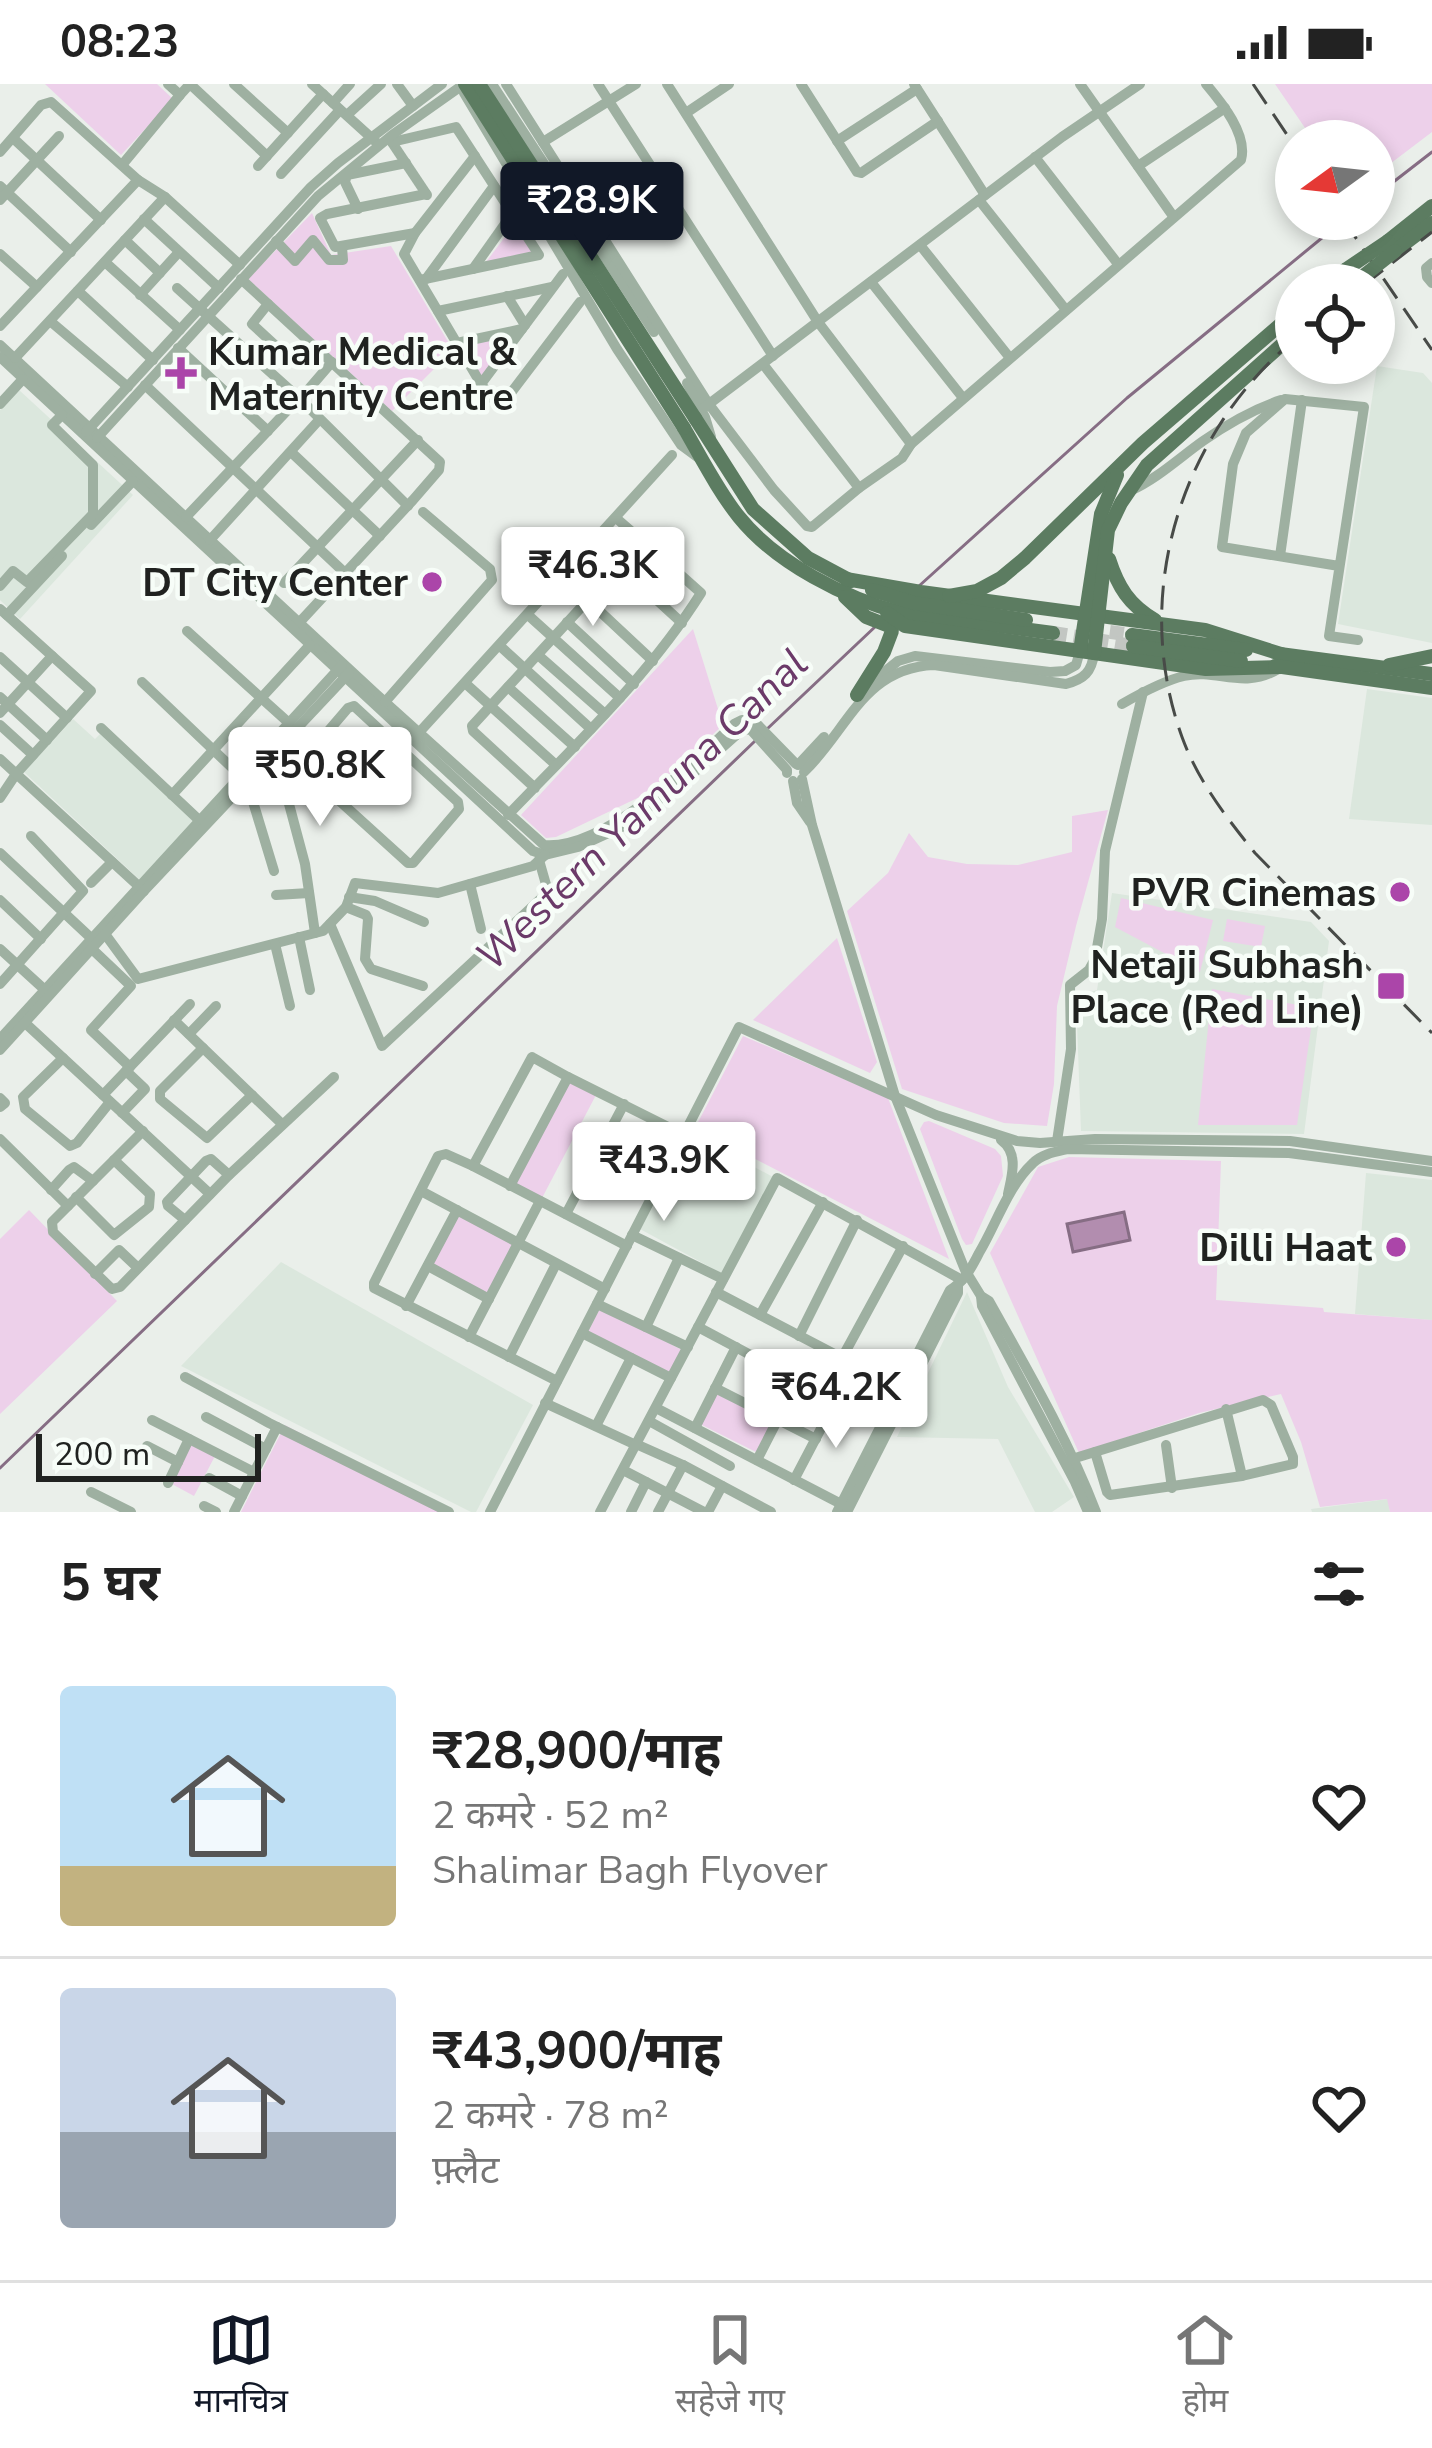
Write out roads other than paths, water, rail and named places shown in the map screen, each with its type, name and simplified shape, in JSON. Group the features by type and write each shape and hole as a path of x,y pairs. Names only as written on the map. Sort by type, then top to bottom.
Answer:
{"main road":[{"path":"479,84 686,420 703,461 740,519 787,559 842,585 888,598 904,611 1054,629"},
{"path":"461,85 686,420 714,448 753,509 842,585 866,617 977,591 1001,578 1143,443 1275,329"},
{"path":"1356,264 1432,206"},
{"path":"1379,264 1432,223"},
{"path":"1092,615 1108,530 1147,465 1275,351"},
{"path":"1087,652 1101,514 1124,463"},
{"path":"1105,548 1131,604 1161,624"},
{"path":"842,585 888,598 904,611"},
{"path":"950,596 1204,630 1283,661"},
{"path":"904,611 904,626 1206,669 1283,661 1432,674"},
{"path":"857,695 904,611"},
{"path":"1133,640 1432,688"},
{"path":"1378,667 1432,656"}],"street":[{"path":"168,84 180,95"},
{"path":"122,165 190,84 268,156"},
{"path":"234,84 287,133"},
{"path":"312,84 406,164 436,209"},
{"path":"340,109 350,84"},
{"path":"281,174 340,109 381,84"},
{"path":"398,84 413,106"},
{"path":"492,84 690,387 686,420"},
{"path":"506,84 519,119 543,142 686,420"},
{"path":"598,84 768,360 859,488"},
{"path":"543,142 637,84"},
{"path":"668,84 818,322 911,445"},
{"path":"801,84 853,169 861,173 938,121"},
{"path":"1080,84 1173,216"},
{"path":"686,420 1035,157 1140,84"},
{"path":"91,435 178,348 219,288 311,187 383,141 413,106 442,88 461,85 617,349 686,420 774,490 807,526 817,524 902,458 963,398 1241,160 1244,149 1225,108 1206,84"},
{"path":"686,113 727,85"},
{"path":"837,141 916,87 982,198 1066,310"},
{"path":"442,88 471,106"},
{"path":"91,435 179,330 241,279 318,196 442,88"},
{"path":"258,166 323,94"},
{"path":"0,152 50,102 240,265"},
{"path":"1138,166 1225,108"},
{"path":"489,135 519,119"},
{"path":"383,141 456,127 539,256 423,280"},
{"path":"59,136 2,193 70,252"},
{"path":"13,138 101,220"},
{"path":"475,156 404,254 497,404 504,402 580,302"},
{"path":"1035,157 1118,264"},
{"path":"358,208 345,182 347,175 406,164"},
{"path":"0,326 138,180"},
{"path":"423,280 494,186"},
{"path":"415,233 342,247 333,244 320,218 426,194"},
{"path":"15,358 165,197"},
{"path":"473,269 512,214"},
{"path":"144,220 219,288"},
{"path":"125,240 160,273"},
{"path":"276,241 295,261 313,240 329,260 343,260 342,247"},
{"path":"920,245 1010,358"},
{"path":"140,295 179,252"},
{"path":"0,254 37,287"},
{"path":"104,262 179,330"},
{"path":"1430,278 1426,268 1432,262"},
{"path":"481,384 563,274"},
{"path":"241,279 440,465 296,626"},
{"path":"871,282 963,398"},
{"path":"438,311 553,287"},
{"path":"177,288 303,395 319,420 408,506"},
{"path":"77,291 152,360"},
{"path":"507,296 523,327"},
{"path":"268,304 252,324 290,359"},
{"path":"50,321 128,387"},
{"path":"458,344 523,327"},
{"path":"0,345 133,481 508,815 545,854 546,894 382,1046 329,924"},
{"path":"178,348 268,431"},
{"path":"0,357 186,517 310,645 385,702 533,851 545,854"},
{"path":"186,517 332,362"},
{"path":"0,404 23,379"},
{"path":"145,385 345,573"},
{"path":"1285,398 1246,434 1233,464 1222,548 1339,566"},
{"path":"1130,491 1208,438 1285,398 1364,407 1329,636 1358,640"},
{"path":"1280,556 1302,400"},
{"path":"0,586 13,571 28,582 93,514 93,465 52,425 62,415"},
{"path":"210,540 319,420"},
{"path":"284,583 418,440"},
{"path":"290,452 380,536"},
{"path":"416,736 672,455"},
{"path":"0,633 6,615 133,481"},
{"path":"385,702 492,580 490,569 422,512"},
{"path":"508,815 653,662 700,591 616,518"},
{"path":"535,788 472,726 646,544"},
{"path":"622,568 682,623"},
{"path":"562,577 653,662"},
{"path":"0,798 91,692 6,615"},
{"path":"528,615 620,698"},
{"path":"567,622 634,684"},
{"path":"187,632 289,723"},
{"path":"172,795 310,645"},
{"path":"500,646 591,729"},
{"path":"797,772 857,695 898,661 915,656 1050,672 1065,671 1087,652"},
{"path":"797,772 860,701 898,670 934,665 1066,684 1082,680 1089,672 1087,652"},
{"path":"538,655 605,714"},
{"path":"46,740 3,705 52,656"},
{"path":"0,657 67,718"},
{"path":"1122,704 1188,674 1242,680 1267,676 1283,661"},
{"path":"260,762 289,723 345,671"},
{"path":"0,1050 45,989 105,934 141,888 244,778 280,747 345,671"},
{"path":"142,682 244,778 274,871"},
{"path":"465,683 556,765"},
{"path":"508,687 574,747"},
{"path":"1057,1141 1071,1049 1070,985 1095,959 1105,850 1143,692"},
{"path":"280,747 407,863 413,863 459,809 458,802 353,706 300,764"},
{"path":"105,934 138,979 323,932 359,882 438,893 532,866 545,854 618,821 746,719 797,772 895,1096 955,1246 962,1279"},
{"path":"0,724 33,755"},
{"path":"100,728 199,820"},
{"path":"0,759 141,888"},
{"path":"260,762 286,789 305,864 315,933"},
{"path":"0,1037 22,1020 199,820 244,778"},
{"path":"0,984 83,891 31,836"},
{"path":"0,853 131,986 92,1030 145,1089 122,1113"},
{"path":"91,883 112,862"},
{"path":"470,884 481,929"},
{"path":"276,895 309,893"},
{"path":"0,899 41,939"},
{"path":"348,902 375,901 424,922"},
{"path":"348,902 368,920 365,959 371,969 422,986"},
{"path":"299,938 310,990"},
{"path":"275,944 290,1006"},
{"path":"0,949 45,989"},
{"path":"63,1058 23,1096 25,1109 70,1147 77,1144 128,1069 190,1004"},
{"path":"189,1034 216,1006"},
{"path":"22,1020 210,1194"},
{"path":"174,1021 282,1124"},
{"path":"490,1512 740,1027 936,1115 1017,1141 1095,1138 1152,1145"},
{"path":"203,1048 160,1091 160,1099 207,1138 252,1095"},
{"path":"473,1166 532,1057 684,1135"},
{"path":"142,1131 52,1222 52,1232 112,1289 334,1077"},
{"path":"510,1186 568,1077"},
{"path":"0,1098 5,1102 0,1108"},
{"path":"566,1214 624,1104"},
{"path":"911,1137 920,1118 936,1115"},
{"path":"988,1131 1008,1145 1012,1159 1006,1203"},
{"path":"0,1139 51,1190 114,1235 152,1200 114,1160"},
{"path":"656,1408 843,1509 950,1290 986,1242 1033,1162 1068,1149 1290,1141 1432,1172"},
{"path":"557,1382 373,1286 438,1156 446,1154 566,1214 723,1279"},
{"path":"1356,1155 1432,1161"},
{"path":"185,1220 167,1202 211,1159 230,1175"},
{"path":"51,1190 74,1167 92,1181"},
{"path":"601,1512 777,1178 962,1279 989,1301 1092,1512"},
{"path":"421,1191 605,1289"},
{"path":"469,1337 540,1201"},
{"path":"760,1316 823,1202"},
{"path":"406,1306 457,1210"},
{"path":"799,1336 857,1220"},
{"path":"955,1246 986,1242"},
{"path":"842,1358 903,1246"},
{"path":"94,1274 119,1250 137,1267"},
{"path":"646,1327 679,1258"},
{"path":"509,1357 556,1264"},
{"path":"428,1266 489,1299"},
{"path":"716,1292 904,1391"},
{"path":"597,1304 688,1347"},
{"path":"698,1327 886,1426"},
{"path":"582,1333 671,1378"},
{"path":"695,1428 736,1347"},
{"path":"596,1426 631,1358"},
{"path":"185,1377 449,1512"},
{"path":"757,1460 798,1380"},
{"path":"715,1388 816,1439"},
{"path":"794,1480 836,1400"},
{"path":"1074,1467 1095,1451 1263,1400 1293,1457 1291,1466 1111,1495 1095,1451"},
{"path":"545,1402 683,1465 767,1511"},
{"path":"1226,1409 1242,1476"},
{"path":"206,1417 266,1449"},
{"path":"152,1420 254,1472"},
{"path":"649,1421 730,1466"},
{"path":"234,1512 277,1427"},
{"path":"168,1483 189,1439"},
{"path":"1166,1445 1172,1488"},
{"path":"147,1446 178,1462"},
{"path":"623,1470 706,1512 739,1451"},
{"path":"658,1512 683,1465"},
{"path":"209,1478 242,1496"},
{"path":"631,1512 646,1482"},
{"path":"91,1492 130,1512"}],"waterway":[{"name":"Western Yamuna Canal","path":"1395,181 1432,152"},
{"name":"Western Yamuna Canal","path":"919,586 1127,398 1319,240"},
{"name":"Western Yamuna Canal","path":"766,730 877,625"},
{"name":"Western Yamuna Canal","path":"0,1468 755,741"}],"tunnel":[{"path":"1089,629 1132,635"},
{"path":"1053,633 1133,646"}],"railway":[{"path":"1253,84 1277,120"},
{"path":"1391,264 1432,232"},
{"path":"1357,240 1432,350"},
{"path":"1275,358 1222,421 1196,468 1176,520 1165,573 1162,627 1167,682 1189,753 1234,826 1432,1033"}],"place":[{"name":"Kumar Medical & Maternity Centre","path":"181,373"},
{"name":"DT City Center","path":"432,582"},
{"name":"PVR Cinemas","path":"1400,892"},
{"name":"Netaji Subhash Place (Red Line)","path":"1391,986"},
{"name":"Dilli Haat","path":"1396,1247"}]}
